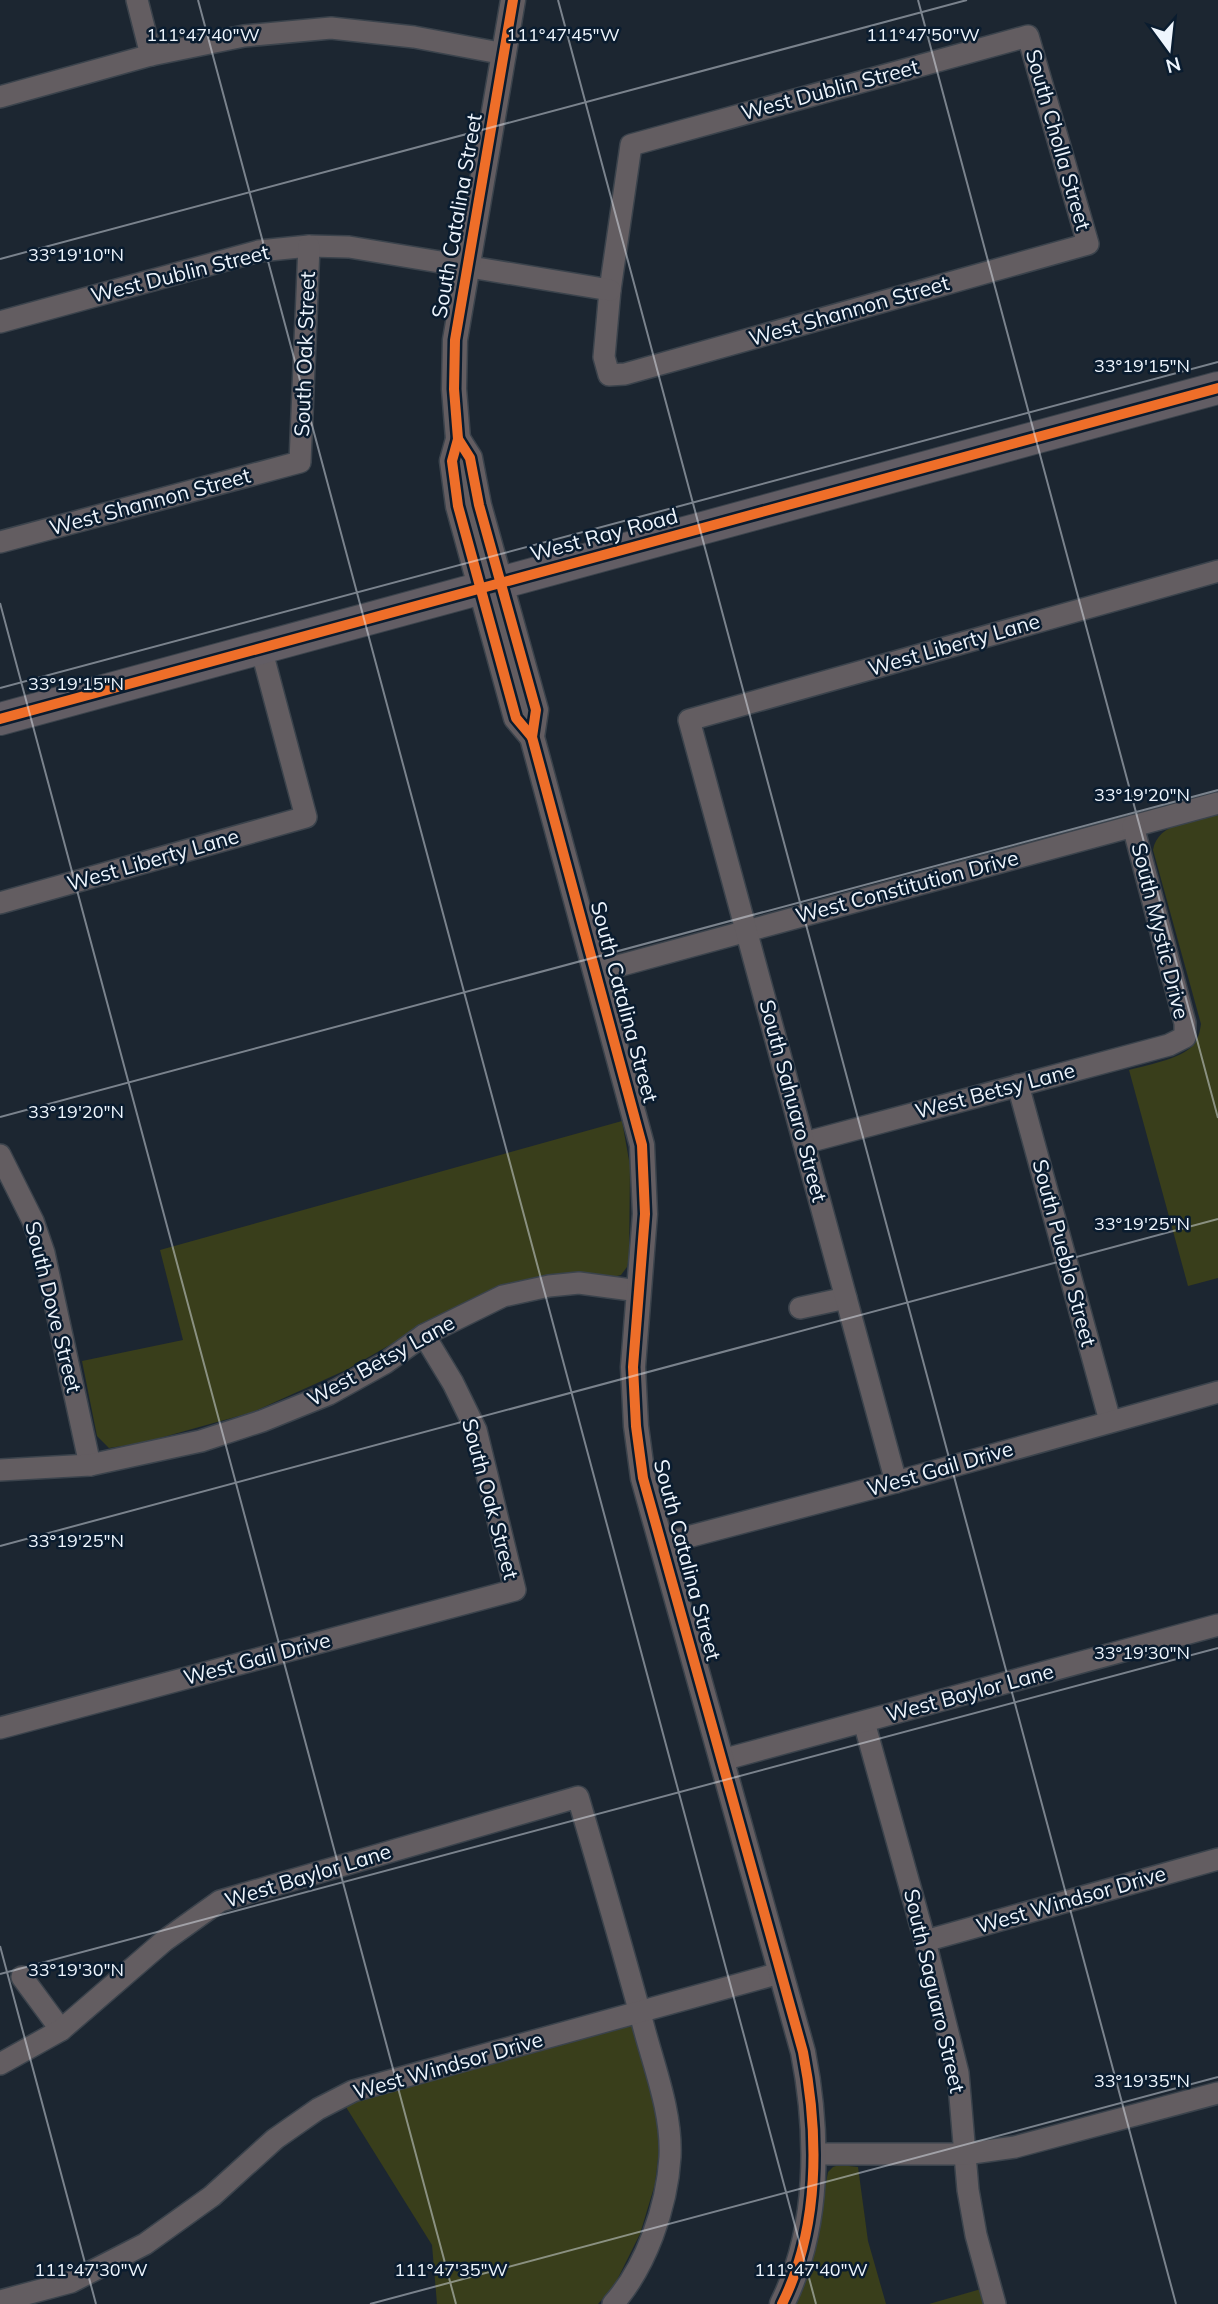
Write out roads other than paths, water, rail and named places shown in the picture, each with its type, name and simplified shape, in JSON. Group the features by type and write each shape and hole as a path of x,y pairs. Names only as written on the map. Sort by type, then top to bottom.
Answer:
{"main road":[{"name":"West Ray Road","path":"0,719 1218,387"}],"street":[{"path":"137,0 152,55"},
{"name":"South Catalina Street","path":"513,0 455,340 454,389 458,439 470,458 491,585 536,710 532,737 642,1145 645,1214 633,1367 636,1426 643,1478 808,2076 814,2154 806,2229 790,2286 782,2304"},
{"path":"0,97 152,55 244,36 331,28 414,37 505,54"},
{"name":"West Dublin Street","path":"0,322 259,251 309,247 349,247 610,290 631,145 1028,36"},
{"name":"South Cholla Street","path":"1028,36 1088,244"},
{"name":"West Shannon Street","path":"610,290 604,357 609,375 625,374 1088,244"},
{"name":"South Oak Street","path":"300,462 309,247"},
{"name":"West Shannon Street","path":"0,542 300,462"},
{"name":"West Liberty Lane","path":"689,720 1218,571"},
{"name":"West Liberty Lane","path":"0,902 306,817 261,648"},
{"name":"South Sahuaro Street","path":"689,720 896,1482"},
{"name":"West Constitution Drive","path":"596,972 1218,803"},
{"name":"South Mystic Drive","path":"1133,826 1185,1023 1185,1037"},
{"name":"West Betsy Lane","path":"804,1143 1169,1045 1185,1037"},
{"name":"South Pueblo Street","path":"1018,1085 1110,1421"},
{"name":"South Dove Street","path":"0,1155 33,1221 44,1253 90,1465"},
{"name":"West Betsy Lane","path":"0,1469 90,1465 201,1441 329,1394 385,1363 424,1335 503,1296 549,1286 579,1283 639,1291"},
{"path":"800,1308 846,1298"},
{"name":"South Oak Street","path":"424,1335 453,1383 476,1430 515,1590"},
{"name":"West Gail Drive","path":"661,1544 1218,1392"},
{"name":"West Gail Drive","path":"0,1728 515,1590"},
{"name":"West Baylor Lane","path":"722,1760 1218,1625"},
{"name":"South Saguaro Street","path":"864,1722 925,1941 958,2073 968,2190 976,2235 995,2304"},
{"name":"West Baylor Lane","path":"0,2064 61,2030 164,1941 220,1901 578,1797 640,2012"},
{"name":"West Windsor Drive","path":"925,1941 1218,1859"},
{"name":"West Windsor Drive","path":"0,2301 71,2282 145,2245 212,2196 275,2139 318,2109 353,2091 780,1973"},
{"path":"22,1977 61,2030"},
{"path":"613,2304 625,2291 653,2237 663,2206 670,2157 664,2102 640,2012"},
{"path":"814,2154 965,2154 1016,2147 1218,2093"}]}
